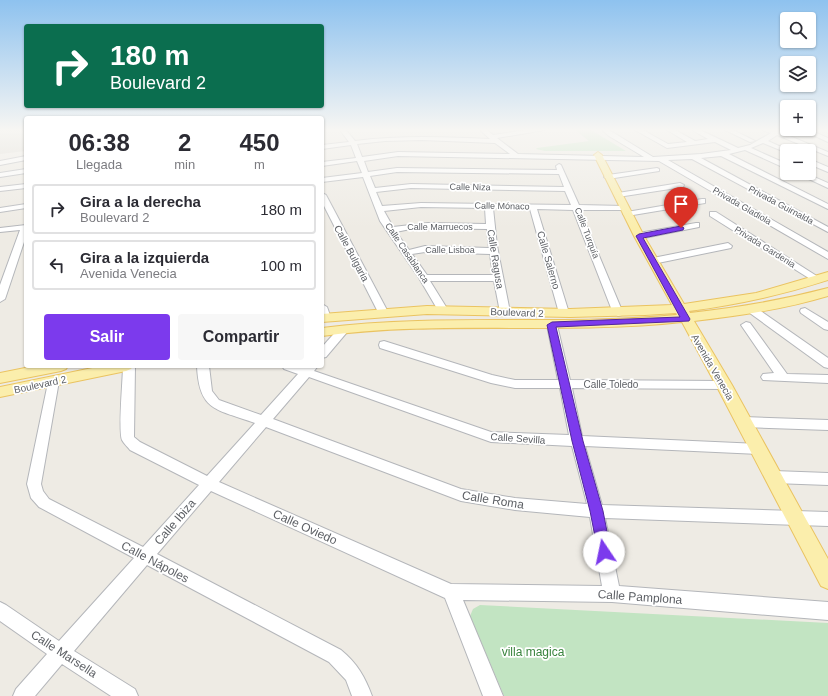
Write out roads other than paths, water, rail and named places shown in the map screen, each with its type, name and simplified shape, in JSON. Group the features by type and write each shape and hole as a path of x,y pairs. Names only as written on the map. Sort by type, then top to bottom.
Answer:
{"main road":[{"name":"Avenida Venecia","path":"602,162 639,236 724,385 828,580"},
{"name":"Boulevard 2","path":"324,314 443,310 683,314 823,278"},
{"name":"Boulevard 2","path":"324,332 405,324 552,325 751,309 827,293"},
{"name":"Boulevard 2","path":"0,378 55,370 92,368"},
{"name":"Boulevard 2","path":"0,392 55,370"}],"street":[{"name":"Calle Casablanca","path":"360,162 380,209 391,230 424,278 443,310"},
{"name":"Calle Turquía","path":"558,162 618,313"},
{"name":"Privada Gladiola","path":"664,162 828,256"},
{"name":"Privada Guirnalda","path":"703,162 828,230"},
{"path":"740,162 828,207"},
{"path":"816,164 828,170"},
{"path":"324,180 396,170 423,169 562,172"},
{"path":"608,177 657,170"},
{"path":"0,175 24,171"},
{"path":"815,180 828,186"},
{"path":"618,194 680,185"},
{"path":"0,189 24,186"},
{"name":"Calle Niza","path":"372,190 411,186 569,190"},
{"name":"Calle Bulgaria","path":"324,199 383,312"},
{"name":"Calle Mónaco","path":"380,209 421,204 576,208 626,211 702,201"},
{"path":"0,206 24,202"},
{"path":"0,210 24,206"},
{"name":"Calle Ragusa","path":"489,206 490,227 505,312"},
{"name":"Calle Salerno","path":"533,207 564,313"},
{"name":"Privada Gardenia","path":"713,214 823,278"},
{"path":"639,236 696,225"},
{"name":"Calle Marruecos","path":"391,230 404,227 427,226 490,227"},
{"path":"0,230 24,227"},
{"path":"0,299 24,230"},
{"path":"653,260 728,246"},
{"name":"Calle Lisboa","path":"406,253 425,249 494,251"},
{"path":"424,278 498,278"},
{"path":"751,309 828,364"},
{"path":"805,312 828,327"},
{"path":"552,325 577,441 596,511 612,594"},
{"path":"746,325 784,378"},
{"path":"324,352 344,329"},
{"name":"Calle Toledo","path":"384,345 515,384 724,385"},
{"name":"Calle Oviedo","path":"128,368 128,439 135,446 209,484 451,592"},
{"name":"Calle Roma","path":"203,368 204,389 209,398 216,403 461,496 515,504 596,511 828,519"},
{"name":"Calle Ibiza","path":"22,696 309,369"},
{"name":"Calle Sevilla","path":"309,369 491,437 759,449"},
{"name":"Calle Nápoles","path":"55,370 34,484 36,494 44,502 145,557 335,656 350,669 360,688 362,696"},
{"path":"767,377 828,380"},
{"path":"744,422 828,425"},
{"path":"774,477 828,479"},
{"path":"451,592 493,696"},
{"name":"Calle Pamplona","path":"451,592 612,594 828,611"},
{"name":"Calle Marsella","path":"0,611 61,653 128,696"}],"park label":[{"name":"villa magica","path":"533,652"}]}
